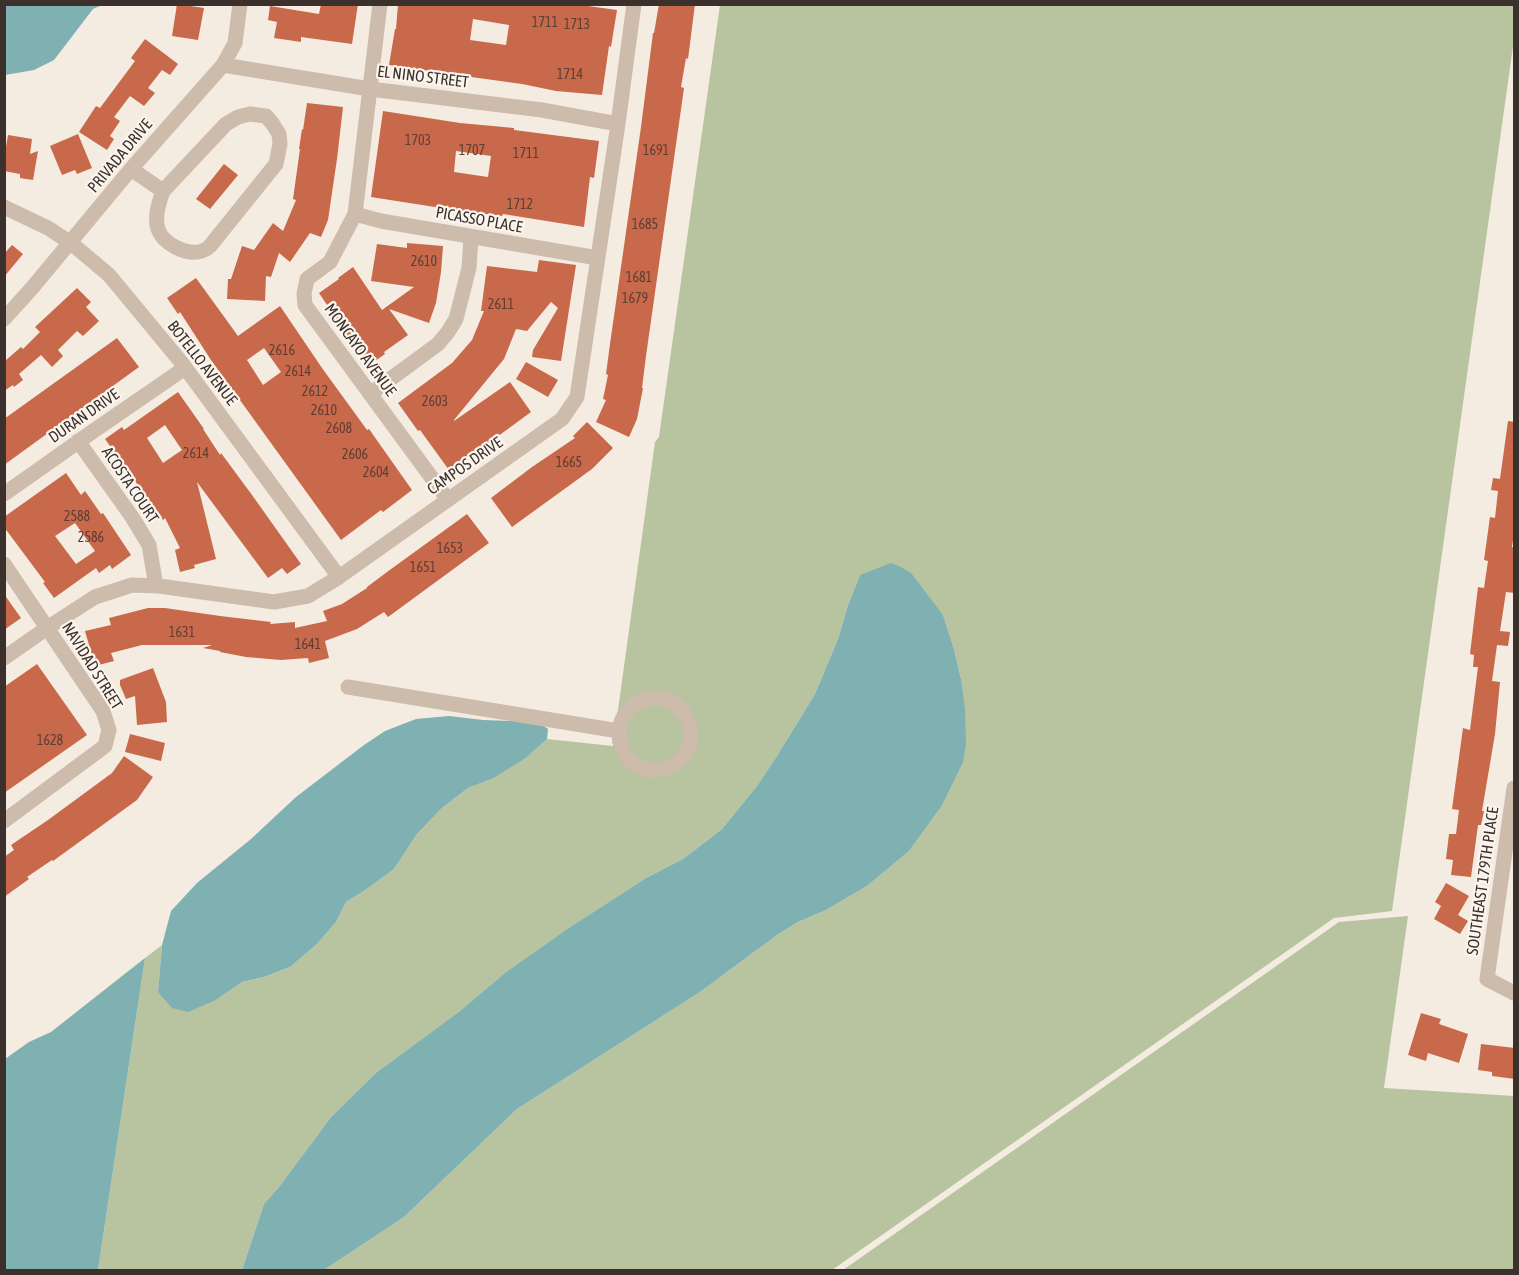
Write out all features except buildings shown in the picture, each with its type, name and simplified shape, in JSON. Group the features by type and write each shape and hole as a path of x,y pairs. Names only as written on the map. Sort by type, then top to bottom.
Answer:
{"street":[{"name":"PRIVADA DRIVE","path":"4,319 223,65 235,43 240,4"},
{"name":"MONCAYO AVENUE","path":"380,4 355,214 330,262 307,279 304,294 305,305 448,500"},
{"name":"CAMPOS DRIVE","path":"4,658 95,597 132,585 156,586 274,602 308,596 339,577 562,419 577,396 634,4"},
{"name":"EL NINO STREET","path":"223,65 370,88 542,110 618,124"},
{"path":"250,114 266,116 279,134 280,144 276,164 210,246 200,251 175,247 158,230 157,217 163,191 226,124 238,117 250,114"},
{"path":"131,169 163,191"},
{"name":"BOTELLO AVENUE","path":"4,207 48,228 71,243 109,275 185,368 339,577"},
{"name":"PICASSO PLACE","path":"355,214 381,221 598,258"},
{"path":"370,394 438,344 448,332 456,319 469,268 471,237"},
{"name":"DURAN DRIVE","path":"4,495 185,368"},
{"name":"ACOSTA COURT","path":"78,441 149,545 156,586"},
{"name":"NAVIDAD STREET","path":"4,564 103,711 109,730 105,746 4,821"},
{"path":"348,687 619,731"},
{"path":"648,698 660,698 671,701 687,717 691,729 691,740 680,761 658,770 647,769 636,765 627,757 619,741 619,731 621,720 637,702 648,698"},
{"name":"SOUTHEAST 179TH PLACE","path":"1515,788 1487,979 1515,993"}],"green space":[{"path":"720,5 1514,5 1514,39 1392,911 1334,918 832,1270 324,1270 404,1217 517,1109 700,992 777,935 867,886 909,851 941,807 961,679 943,615 860,575 838,639 815,694 757,786 722,829 683,859 646,878 567,929 506,972 460,1011 377,1072 331,1117 264,1204 242,1270 98,1270 145,958 162,945 158,992 216,1000 242,982 290,967 317,944 336,922 346,902 394,869 417,834 442,808 468,788 494,778 526,758 547,739 613,746 655,442 659,437"},
{"path":"1408,916 1384,1088 1514,1096 1514,1270 843,1270 1339,922"}],"water":[{"path":"5,4 102,5 93,9 54,60 34,70 5,75"},
{"path":"891,563 911,573 943,615 954,649 965,709 966,744 963,762 941,807 909,851 867,886 777,935 700,992 517,1109 404,1217 324,1270 242,1270 264,1204 331,1117 377,1072 460,1011 506,972 567,929 646,878 683,859 722,829 757,786 815,694 838,639 860,575"},
{"path":"449,716 538,722 548,729 547,739 526,758 494,778 468,788 442,808 417,834 394,869 346,902 336,922 317,944 290,967 242,982 216,1000 188,1012 172,1008 158,992 162,945 171,911 197,883 251,839 296,797 385,731 416,719"},
{"path":"145,958 98,1270 5,1270 5,1059 29,1042 51,1032"}]}
